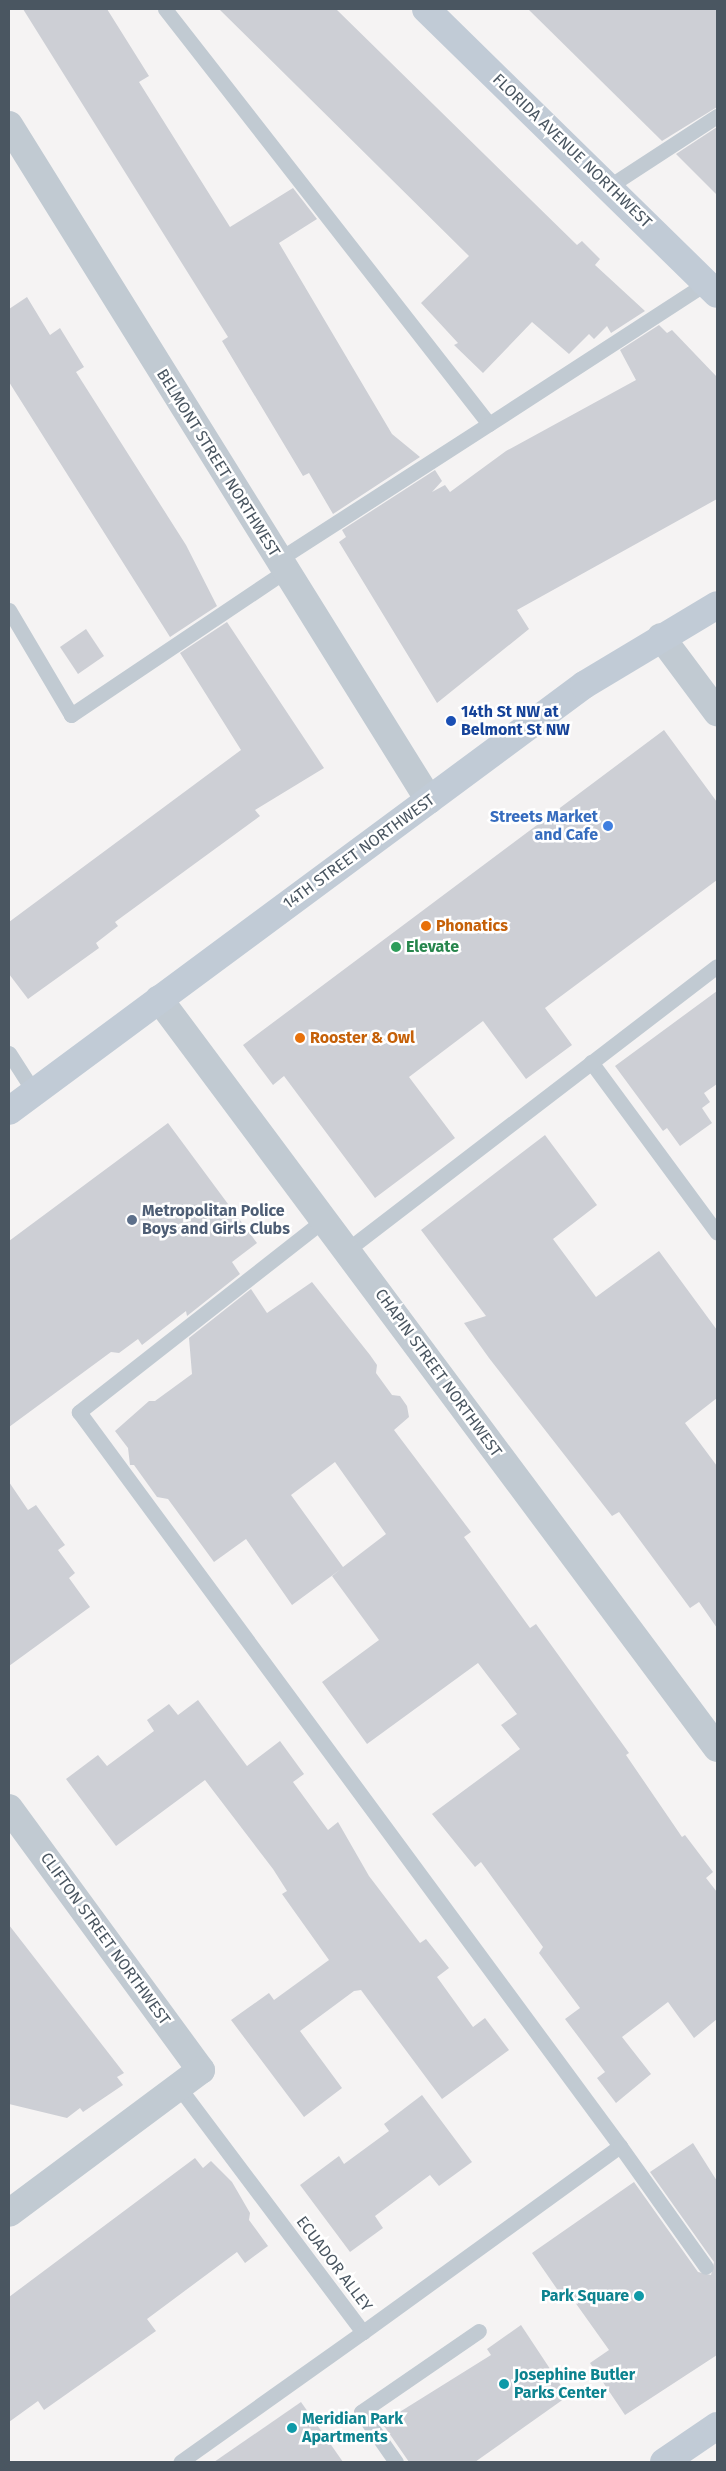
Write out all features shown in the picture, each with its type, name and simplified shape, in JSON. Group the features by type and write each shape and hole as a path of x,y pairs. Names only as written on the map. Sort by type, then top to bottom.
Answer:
{"main road":[{"name":"FLORIDA AVENUE NORTHWEST","path":"426,9 712,289"},
{"name":"14TH STREET NORTHWEST","path":"9,1111 584,685 717,605"},
{"path":"664,2462 717,2426"}],"street":[{"name":"BELMONT STREET NORTHWEST","path":"9,125 429,800"},
{"path":"661,637 717,712"},
{"name":"CHAPIN STREET NORTHWEST","path":"159,999 325,1219 717,1748"},
{"name":"CLIFTON STREET NORTHWEST","path":"9,1808 201,2070 178,2086"},
{"path":"9,2213 178,2086"}],"lane":[{"path":"165,9 488,424"},
{"path":"608,187 717,116"},
{"path":"9,610 71,714 282,565 488,424 712,289"},
{"path":"347,1250 717,966"},
{"path":"9,1053 34,1092"},
{"path":"591,1062 717,1233"},
{"path":"325,1219 79,1412 620,2146 706,2267"},
{"name":"ECUADOR ALLEY","path":"178,2086 363,2332 180,2462"},
{"path":"363,2332 620,2146"},
{"path":"396,2462 361,2412 479,2331"}],"building":[{"path":"23,9 107,9 149,76 139,82 230,227 293,188 317,219 279,243 392,434 420,457 333,514 309,473 303,476 222,341 228,337"},
{"path":"219,9 336,9 577,245 582,241 600,259 595,265 645,311 611,333 607,326 594,339 589,334 569,354 532,322 483,373 454,345 458,343 421,303 469,256"},
{"path":"528,9 717,9 717,107 662,141"},
{"path":"717,127 717,195 676,154"},
{"path":"27,297 50,335 60,328 84,367 76,372 186,545 217,606 170,637 9,382 9,309"},
{"path":"659,325 667,333 672,330 717,377 717,499 517,610 529,629 437,703 339,542 346,537 342,530 435,470 442,481 432,492 445,485 450,492 506,451 636,380 620,350"},
{"path":"227,622 324,768 255,810 260,816 115,922 118,926 96,943 99,948 28,999 9,974 9,922 241,750 180,653"},
{"path":"86,629 104,656 78,674 60,647"},
{"path":"664,730 717,802 717,880 545,1008 572,1045 526,1079 483,1021 409,1077 455,1138 375,1198 284,1076 273,1085 243,1045"},
{"path":"717,991 717,1084 704,1093 710,1102 702,1108 712,1123 680,1146 667,1128 663,1131 615,1066"},
{"path":"168,1123 257,1243 232,1262 240,1274 187,1316 186,1311 142,1345 138,1339 119,1353 111,1352 9,1427 9,1241"},
{"path":"545,1135 597,1205 553,1239 596,1297 659,1251 717,1330 717,1398 685,1423 717,1466 717,1628 699,1602 690,1608 619,1512 612,1516 489,1358 464,1323 486,1316 421,1230"},
{"path":"312,1282 370,1355 377,1365 376,1373 392,1395 400,1396 407,1406 409,1417 394,1430 471,1532 464,1537 530,1628 536,1624 629,1753 626,1755 682,1837 685,1835 713,1872 706,1878 717,1892 717,2019 694,2038 668,2002 622,2037 651,2074 616,2103 597,2078 605,2072 565,2019 580,2008 539,1953 543,1947 481,1862 475,1867 432,1814 520,1749 501,1725 517,1714 478,1663 367,1744 322,1682 379,1640 332,1576 341,1569 292,1605 246,1539 214,1562 168,1499 157,1497 134,1465 130,1465 128,1448 115,1431 149,1401 155,1401 192,1374 189,1338 251,1289 267,1313","holes":["335,1462 386,1534 343,1567 291,1495"]},
{"path":"9,1482 28,1510 36,1505 65,1545 58,1550 75,1573 69,1578 90,1607 9,1666"},
{"path":"198,1700 247,1766 280,1741 304,1774 293,1782 328,1830 338,1822 369,1876 420,1943 426,1939 449,1968 437,1977 473,2027 485,2018 509,2050 442,2099 361,1990 354,1991 300,2031 342,2088 304,2117 231,2020 269,1993 274,2000 329,1960 282,1894 287,1891 273,1869 205,1780 116,1846 66,1779 98,1755 107,1766 154,1731 147,1720 169,1704 178,1715"},
{"path":"9,1925 124,2073 117,2077 123,2085 83,2112 80,2108 67,2118 9,2104"},
{"path":"422,2095 472,2162 439,2186 430,2175 375,2216 383,2228 350,2252 300,2185 339,2156 344,2164 389,2131 384,2124"},
{"name":"Park Square","path":"693,2143 717,2181 717,2355 625,2415 590,2363 609,2350 572,2298 566,2302 532,2253 634,2182 698,2272 711,2275 714,2262 650,2172"},
{"path":"195,2158 203,2168 211,2161 232,2182 250,2213 249,2220 268,2246 245,2263 237,2252 147,2319 156,2331 44,2410 38,2401 9,2422 9,2297"},
{"name":"Josephine Butler Parks Center","path":"521,2325 568,2396 475,2462 409,2462 382,2423 491,2355 487,2349"},
{"name":"Meridian Park Apartments","path":"301,2402 343,2462 214,2462"}],"place":[{"name":"14th St NW at Belmont St NW","path":"451,721"},
{"name":"Streets Market and Cafe","path":"608,826"},
{"name":"Phonatics","path":"426,926"},
{"name":"Elevate","path":"396,947"},
{"name":"Rooster & Owl","path":"300,1038"},
{"name":"Metropolitan Police Boys and Girls Clubs","path":"132,1220"},
{"name":"Park Square","path":"639,2296"},
{"name":"Josephine Butler Parks Center","path":"504,2384"},
{"name":"Meridian Park Apartments","path":"292,2428"}]}
